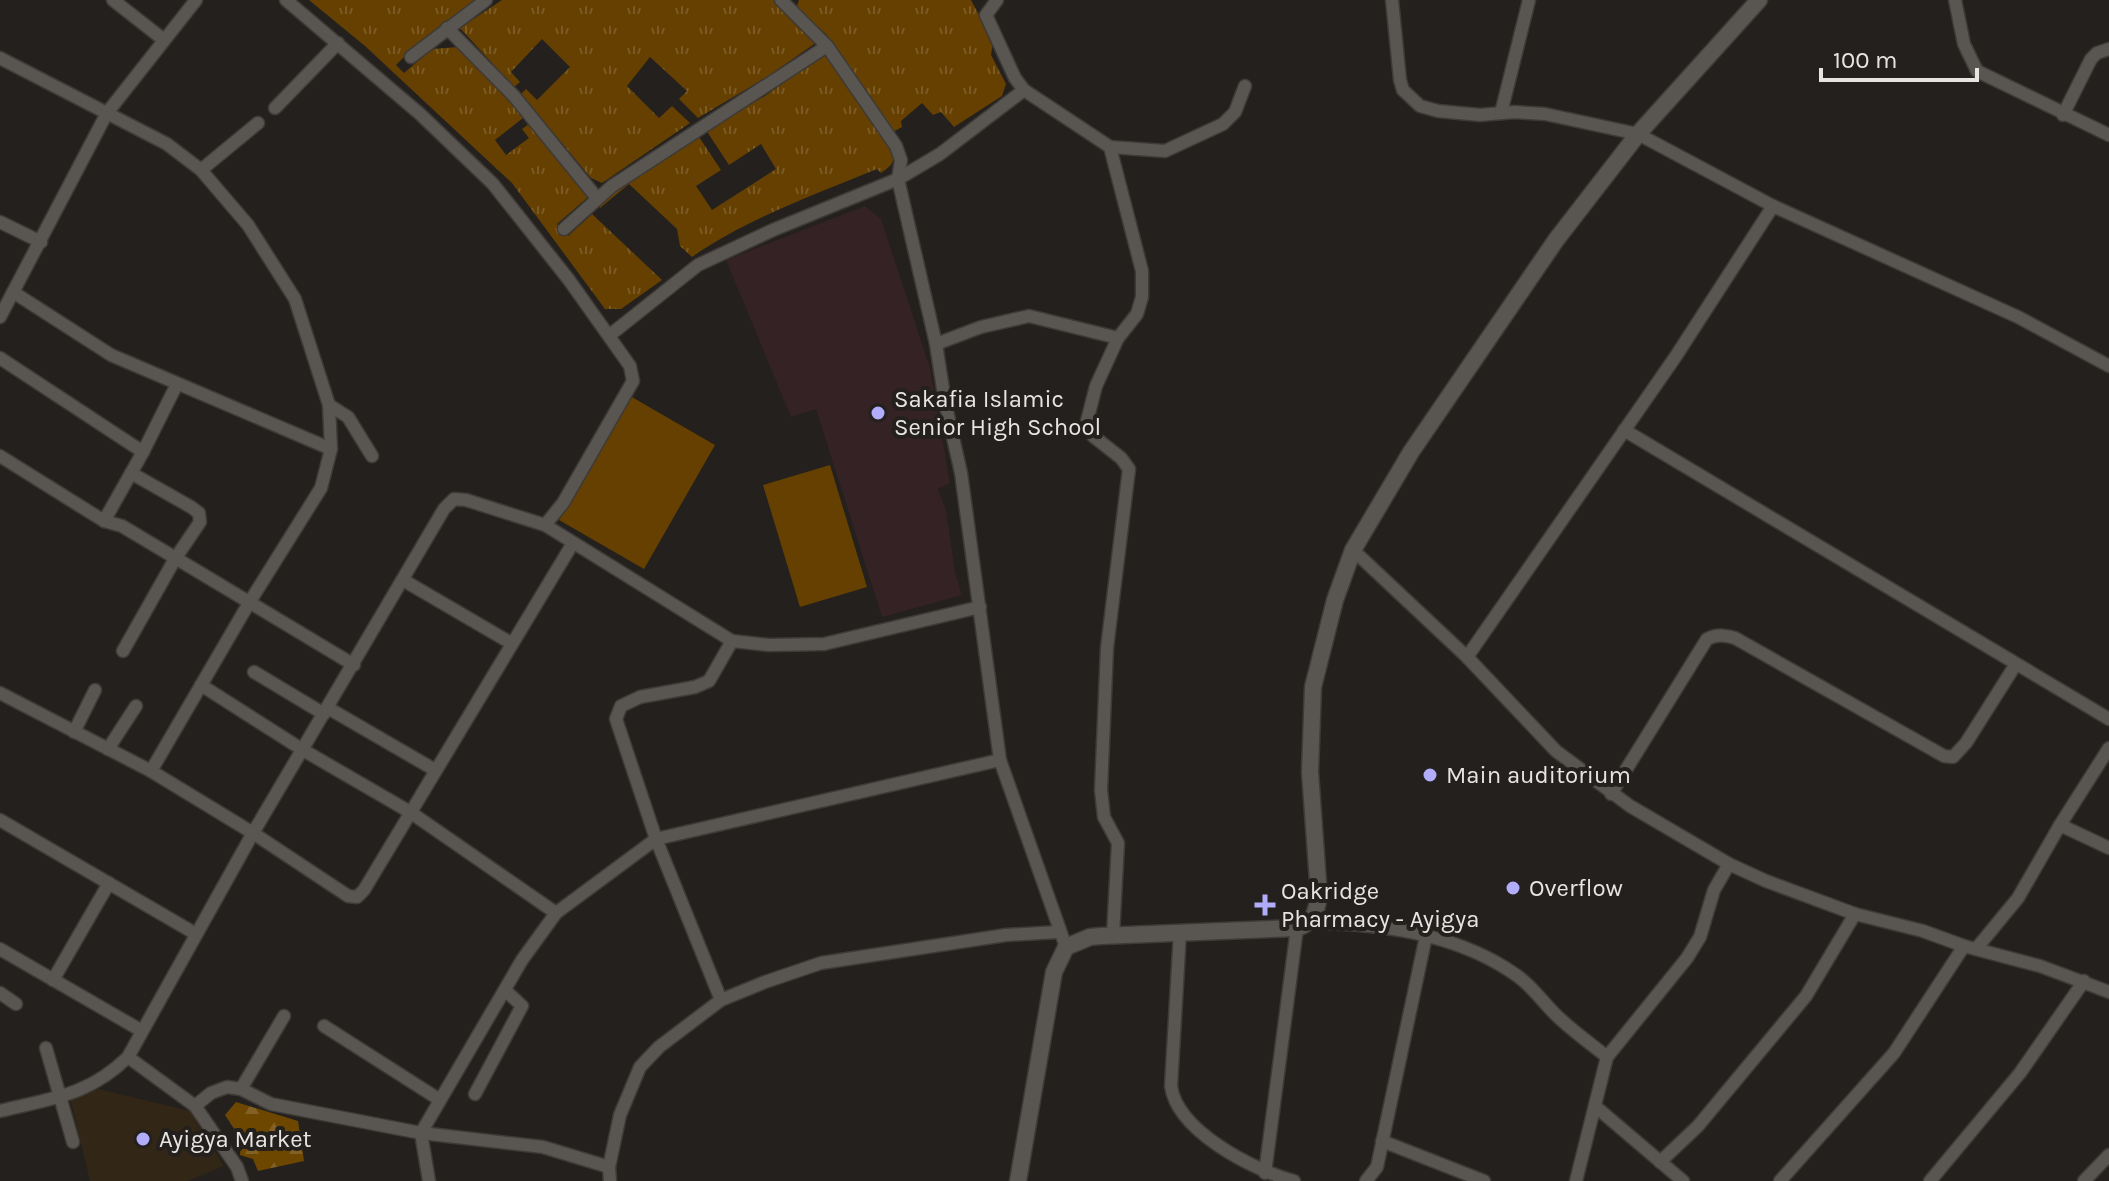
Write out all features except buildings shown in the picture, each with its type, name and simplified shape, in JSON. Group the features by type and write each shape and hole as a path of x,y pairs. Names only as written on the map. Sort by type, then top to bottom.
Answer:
{"street":[{"path":"113,0 164,40"},
{"path":"0,317 107,113 196,0"},
{"path":"286,0 420,114 493,184 610,335 630,366 633,381 563,503 545,525"},
{"path":"411,57 486,0"},
{"path":"781,0 827,46 896,146 901,160 898,179 936,344 961,473 1000,760 1062,939 1018,1181"},
{"path":"997,0 986,15 1015,78 1024,90 1110,147 1165,151 1182,144 1223,124 1235,112 1245,86"},
{"path":"1392,0 1403,90 1420,106 1480,115 1545,114 1638,134 1773,206 2018,317 2109,366"},
{"path":"1501,113 1529,0"},
{"path":"1265,1173 1303,926 1316,913 1319,896 1310,772 1313,687 1335,600 1353,550 1402,465 1556,240 1638,134 1759,0"},
{"path":"1955,0 1964,44 1977,71 2109,135"},
{"path":"447,28 514,96 597,198"},
{"path":"275,108 338,43"},
{"path":"564,229 612,186 827,46"},
{"path":"2063,115 2091,59 2109,49"},
{"path":"0,58 167,144 201,170 248,225 295,299 329,405 331,449 321,488 249,603 151,771"},
{"path":"610,335 698,265 773,230 898,179 940,154 1024,90"},
{"path":"201,170 258,123"},
{"path":"1110,147 1142,271 1142,297 1137,314 1118,338 1096,386 1087,421 1093,436 1121,458 1129,469 1107,648 1101,790 1104,817 1118,843 1113,935"},
{"path":"1467,657 1702,317 1773,206"},
{"path":"0,222 41,242"},
{"path":"13,292 111,355 331,449"},
{"path":"936,344 981,327 1029,316 1118,338"},
{"path":"0,358 143,452"},
{"path":"104,521 177,384"},
{"path":"329,405 348,417 372,456"},
{"path":"1624,430 2109,719"},
{"path":"0,456 104,521 122,526 354,665"},
{"path":"123,651 175,559 200,522 199,513 131,473"},
{"path":"0,1111 94,1085 128,1057 253,833 444,509 454,499 545,525 732,641 769,645 824,644 980,607"},
{"path":"2,700 151,771 348,896 357,897 573,543"},
{"path":"1353,550 1467,657 1556,751 1611,794 1729,864 1855,914 2040,966 2109,992"},
{"path":"403,580 511,643"},
{"path":"1611,794 1707,639 1713,636 1735,638 1944,756 1953,757 1966,743 2016,664"},
{"path":"721,1000 656,839 616,719 621,706 640,697 695,687 709,681 732,641"},
{"path":"254,672 435,770"},
{"path":"201,685 303,750 410,812 556,913"},
{"path":"74,732 95,690"},
{"path":"108,749 136,706"},
{"path":"1780,1181 1894,1053 1970,947 2018,898 2109,748"},
{"path":"429,1181 421,1133 522,960 556,913 656,839 1000,760"},
{"path":"0,820 196,934"},
{"path":"2060,825 2109,848"},
{"path":"1576,1181 1607,1057 1687,958 1700,937 1714,890 1729,864"},
{"path":"53,980 109,883"},
{"path":"1660,1162 1698,1126 1806,996 1855,914"},
{"path":"610,1181 609,1167 620,1115 640,1067 659,1047 721,1000 821,963 1006,935 1062,939 1353,923 1402,930 1470,950 1517,975 1557,1016 1607,1057"},
{"path":"1180,932 1171,1086 1173,1101 1195,1127 1214,1142 1265,1173 1294,1181"},
{"path":"1366,1181 1377,1167 1426,936"},
{"path":"0,949 142,1031"},
{"path":"1930,1181 2020,1073 2084,981"},
{"path":"475,1094 522,1006 505,990"},
{"path":"0,993 16,1004"},
{"path":"241,1089 284,1016"},
{"path":"324,1026 440,1100"},
{"path":"46,1048 73,1142"},
{"path":"128,1057 195,1106 237,1167 242,1181"},
{"path":"195,1106 211,1093 227,1087 241,1089 271,1104 421,1133 543,1147 609,1167"},
{"path":"1596,1107 1683,1181"},
{"path":"1382,1141 1484,1181"},
{"path":"2084,1181 2109,1155"}],"shaded area":[{"name":"Sakafia Islamic Senior High School","path":"865,206 881,219 930,368 950,483 938,489 946,510 955,572 962,595 882,617 816,409 791,417 726,260"},
{"name":"Ayigya Market","path":"99,1089 190,1111 224,1166 188,1181 90,1181 70,1097"}],"green space":[{"path":"309,0 476,0 396,65 404,73 432,49 458,47 522,113 523,118 495,140 506,155 529,138 522,129 529,124 585,190 587,198 557,224 568,236 592,214 662,280 621,309 605,309 512,183 365,46"},
{"path":"502,0 774,0 817,42 767,77 698,118 679,99 687,91 650,57 627,86 659,118 672,106 690,123 602,183 591,178 521,94 526,89 537,100 570,67 542,39 511,72 520,82 514,87 460,28"},
{"path":"799,0 971,0 993,41 991,55 1006,84 1002,96 954,127 941,112 933,115 922,103 901,121 902,127 893,132 826,34 800,12 797,6"},
{"path":"822,55 828,56 857,95 893,154 892,163 881,173 877,169 782,208 736,230 692,257 680,246 677,229 629,184 600,208 599,204 628,180 697,134 721,170 696,186 712,210 776,169 761,144 729,165 706,130 765,96"},
{"path":"630,396 715,445 644,569 559,520"},
{"path":"830,465 867,587 800,607 763,485"},
{"path":"236,1102 298,1121 304,1161 258,1171 253,1159 240,1155 241,1139 225,1115"}],"place":[{"name":"Sakafia Islamic Senior High School","path":"878,413"},
{"name":"Main auditorium","path":"1430,775"},
{"name":"Overflow","path":"1513,888"},
{"name":"Oakridge Pharmacy - Ayigya","path":"1265,905"},
{"name":"Ayigya Market","path":"143,1139"}]}
